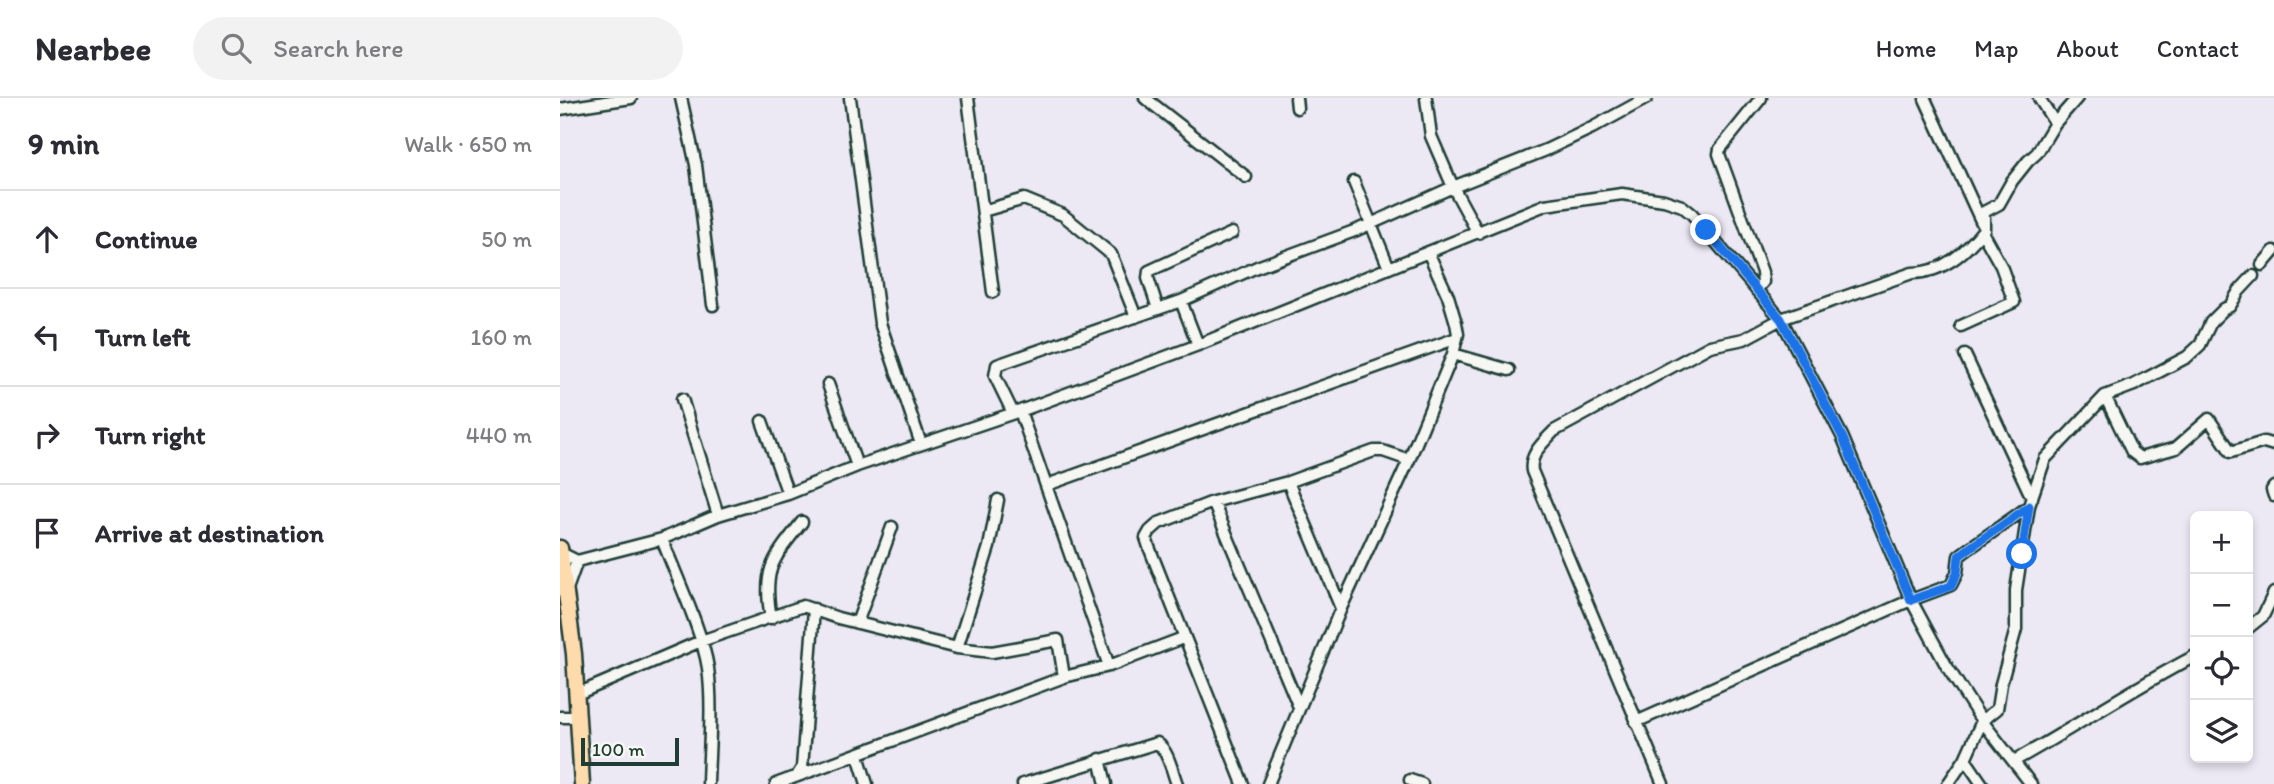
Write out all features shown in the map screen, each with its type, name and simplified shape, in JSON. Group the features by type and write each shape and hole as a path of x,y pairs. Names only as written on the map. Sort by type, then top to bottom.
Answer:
{"highway":[{"path":"560,548 562,573 567,589 577,694 582,784"},
{"path":"560,608 565,717 573,784"}],"street":[{"path":"560,109 631,98"},
{"path":"681,98 696,165 713,305"},
{"path":"850,98 880,323 920,444"},
{"path":"968,98 993,292"},
{"path":"1144,98 1245,177"},
{"path":"1426,98 1431,136 1453,187 1478,233"},
{"path":"1109,666 1047,485 1017,412 995,376 997,365 1181,301 1257,267 1370,224 1546,150 1647,98"},
{"path":"1756,290 1763,282 1762,272 1719,154 1720,149 1761,98"},
{"path":"2039,98 2055,123"},
{"path":"1663,784 1532,471 1532,458 1554,431 1710,346 1744,339 1781,319 1912,273 1933,270 1955,259 1983,231 1984,212 1999,204 2012,181 2037,153 2055,123 2077,98"},
{"path":"1925,99 2001,266 2014,302 1961,326"},
{"path":"1354,182 1389,268"},
{"path":"561,553 577,561 662,539 718,515 788,494 857,466 1017,412 1198,345 1545,205 1622,194 1664,200 1682,206 1692,214 1781,319 1842,436 1911,600 1946,665 1982,721 2031,784"},
{"path":"983,211 1024,199 1063,215 1111,254 1136,317"},
{"path":"1158,309 1148,278 1149,271 1232,233"},
{"path":"2262,265 2274,251"},
{"path":"1268,784 1341,608 1409,460 1453,354 1457,338 1456,323 1451,304 1428,252"},
{"path":"1949,784 1965,759 1982,721 1997,709 2016,629 2016,595 2031,502 2049,453 2105,396 2134,385 2187,357 2200,345 2211,322 2230,306 2239,290 2253,276"},
{"path":"1181,301 1198,345"},
{"path":"1047,485 1457,338"},
{"path":"1453,354 1509,370"},
{"path":"1965,355 2031,502"},
{"path":"828,384 857,466"},
{"path":"2105,396 2132,452 2140,458 2176,448 2209,419 2231,452 2264,442 2274,445"},
{"path":"682,399 718,515"},
{"path":"762,422 788,494"},
{"path":"1242,784 1146,538 1159,523 1213,502 1288,482 1374,451 1409,460"},
{"path":"1288,482 1341,608"},
{"path":"2274,487 2274,496"},
{"path":"957,648 989,547 998,500"},
{"path":"1213,502 1299,707"},
{"path":"1636,722 1911,600 1951,586 1957,573 1959,556 1989,533 1998,531 2031,502"},
{"path":"771,618 766,594 767,578 772,563 802,522"},
{"path":"857,623 892,527"},
{"path":"662,539 708,665 708,783"},
{"path":"567,589 577,561"},
{"path":"2253,624 2263,616 2274,593"},
{"path":"577,694 701,641 803,606 857,623 957,648 992,652 1058,639 1064,677"},
{"path":"797,776 802,768 814,609"},
{"path":"776,784 1064,677 1109,666 1183,638"},
{"path":"2014,761 2154,677 2190,659"},
{"path":"1028,783 1157,743 1161,745 1177,784"},
{"path":"858,755 867,784"},
{"path":"1100,759 1106,784"},
{"path":"1965,759 1982,784"},
{"path":"1410,780 1422,784"}],"route":[{"path":"1706,230 1781,319 1842,436 1911,600 1944,586 1951,586 1957,573 1959,556 1989,533 1998,531 2029,506 2022,554"}]}
